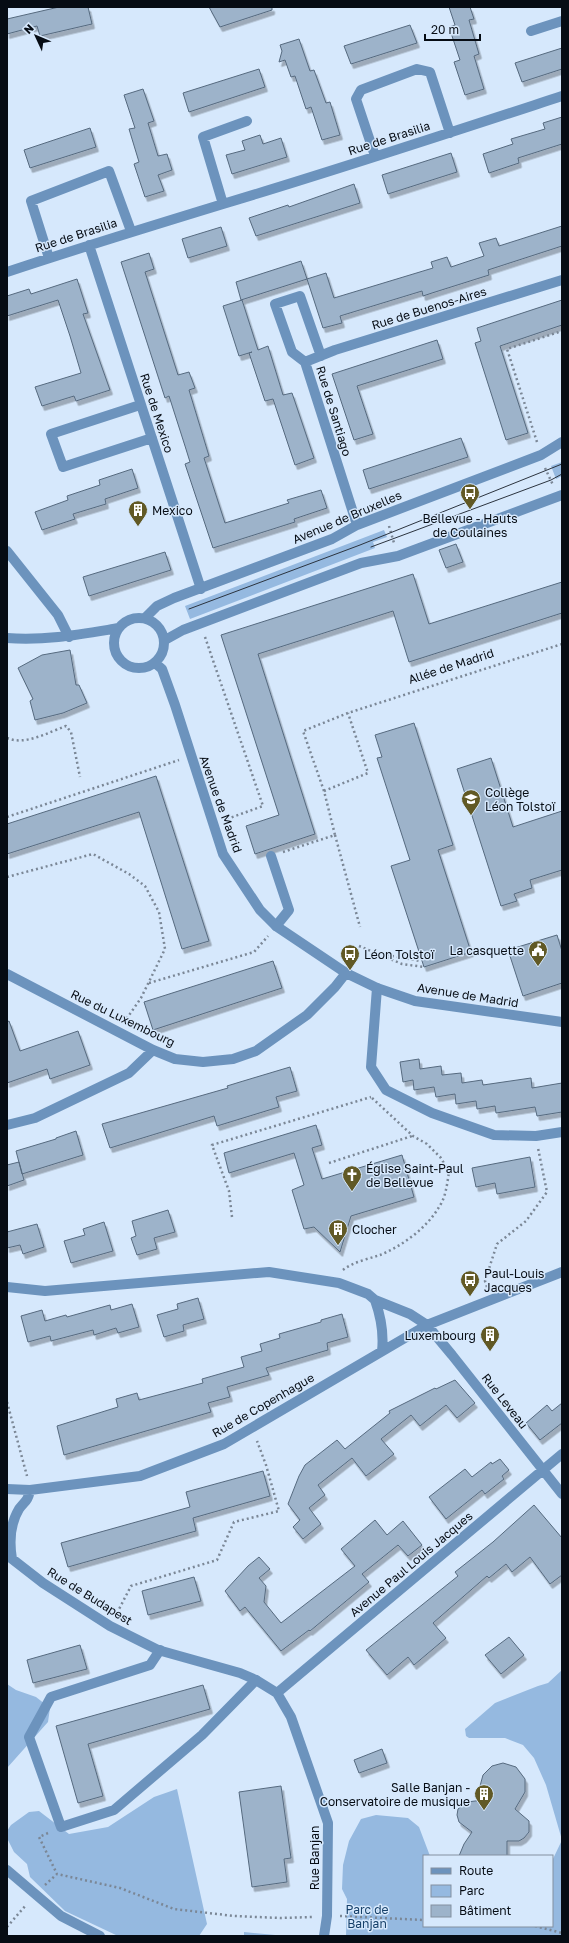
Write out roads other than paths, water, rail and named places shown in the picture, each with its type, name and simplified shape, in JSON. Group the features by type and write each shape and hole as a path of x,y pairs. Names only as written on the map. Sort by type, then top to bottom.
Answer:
{"street":[{"path":"531,31 562,20"},
{"path":"375,156 356,99 361,90 417,69 430,72 450,133"},
{"name":"Rue de Brasilia","path":"7,272 131,231 223,204 450,133 562,96"},
{"path":"223,204 203,137 247,122"},
{"path":"49,258 31,201 110,171 131,231"},
{"name":"Rue de Mexico","path":"89,245 201,589"},
{"name":"Rue de Buenos-Aires","path":"305,362 562,280"},
{"name":"Rue de Santiago","path":"320,356 300,296 275,304 292,352 305,362 357,525"},
{"path":"140,404 51,434 63,467 152,438"},
{"name":"Avenue de Bruxelles","path":"145,618 157,606 332,539 357,525 541,455 562,442"},
{"path":"165,640 183,630 361,563 398,556 560,496"},
{"path":"7,551 58,615 69,637"},
{"path":"136,618 145,618 156,624 162,630 165,640 164,649 160,658 146,668 133,668 125,664 117,656 114,648 115,635 119,628 130,620 136,618"},
{"path":"7,638 28,640 69,637 119,628"},
{"name":"Avenue de Madrid","path":"155,663 162,669 223,854 260,910 276,926 346,973 378,988 415,1001 562,1022"},
{"path":"271,856 289,910 276,926"},
{"name":"Rue du Luxembourg","path":"7,974 153,1050 175,1058 203,1062 233,1059 256,1051 307,1015 335,987 346,973"},
{"path":"378,988 371,1067 386,1090 432,1114 494,1135 536,1136 562,1132"},
{"path":"7,1125 35,1118 129,1073 153,1050"},
{"path":"7,1288 45,1291 269,1272 330,1281 368,1294 375,1300 410,1314 427,1325 562,1272"},
{"path":"375,1300 380,1315 383,1336 382,1351"},
{"name":"Rue de Copenhague","path":"7,1489 30,1490 140,1476 224,1444 427,1325"},
{"name":"Rue Leveau","path":"427,1325 452,1354 562,1494"},
{"name":"Avenue Paul Louis Jacques","path":"277,1693 562,1454"},
{"path":"9,1557 10,1533 19,1509 28,1499 30,1490"},
{"name":"Rue de Budapest","path":"9,1557 43,1583 110,1626 160,1650 240,1673 256,1680 277,1693"},
{"path":"160,1650 150,1665 51,1697 29,1737 62,1827 114,1810 202,1735 256,1680"},
{"name":"Rue Banjan","path":"277,1693 291,1716 328,1823 327,1916 324,1936"},
{"path":"7,1870 35,1895 62,1916 100,1936"}],"tram line":[{"path":"189,609 360,545 562,464"},
{"path":"371,547 551,480 562,474"}],"place":[{"name":"Bellevue - Hauts de Coulaines","path":"470,510"},
{"name":"Mexico","path":"138,527"},
{"name":"Collège Léon Tolstoï","path":"471,816"},
{"name":"La casquette","path":"538,967"},
{"name":"Léon Tolstoï","path":"350,971"},
{"name":"Église Saint-Paul de Bellevue","path":"352,1192"},
{"name":"Clocher","path":"338,1246"},
{"name":"Paul-Louis Jacques","path":"470,1297"},
{"name":"Luxembourg","path":"490,1352"},
{"name":"Salle Banjan - Conservatoire de musique","path":"484,1811"}],"park label":[{"name":"Parc de Banjan","path":"367,1916"}]}
